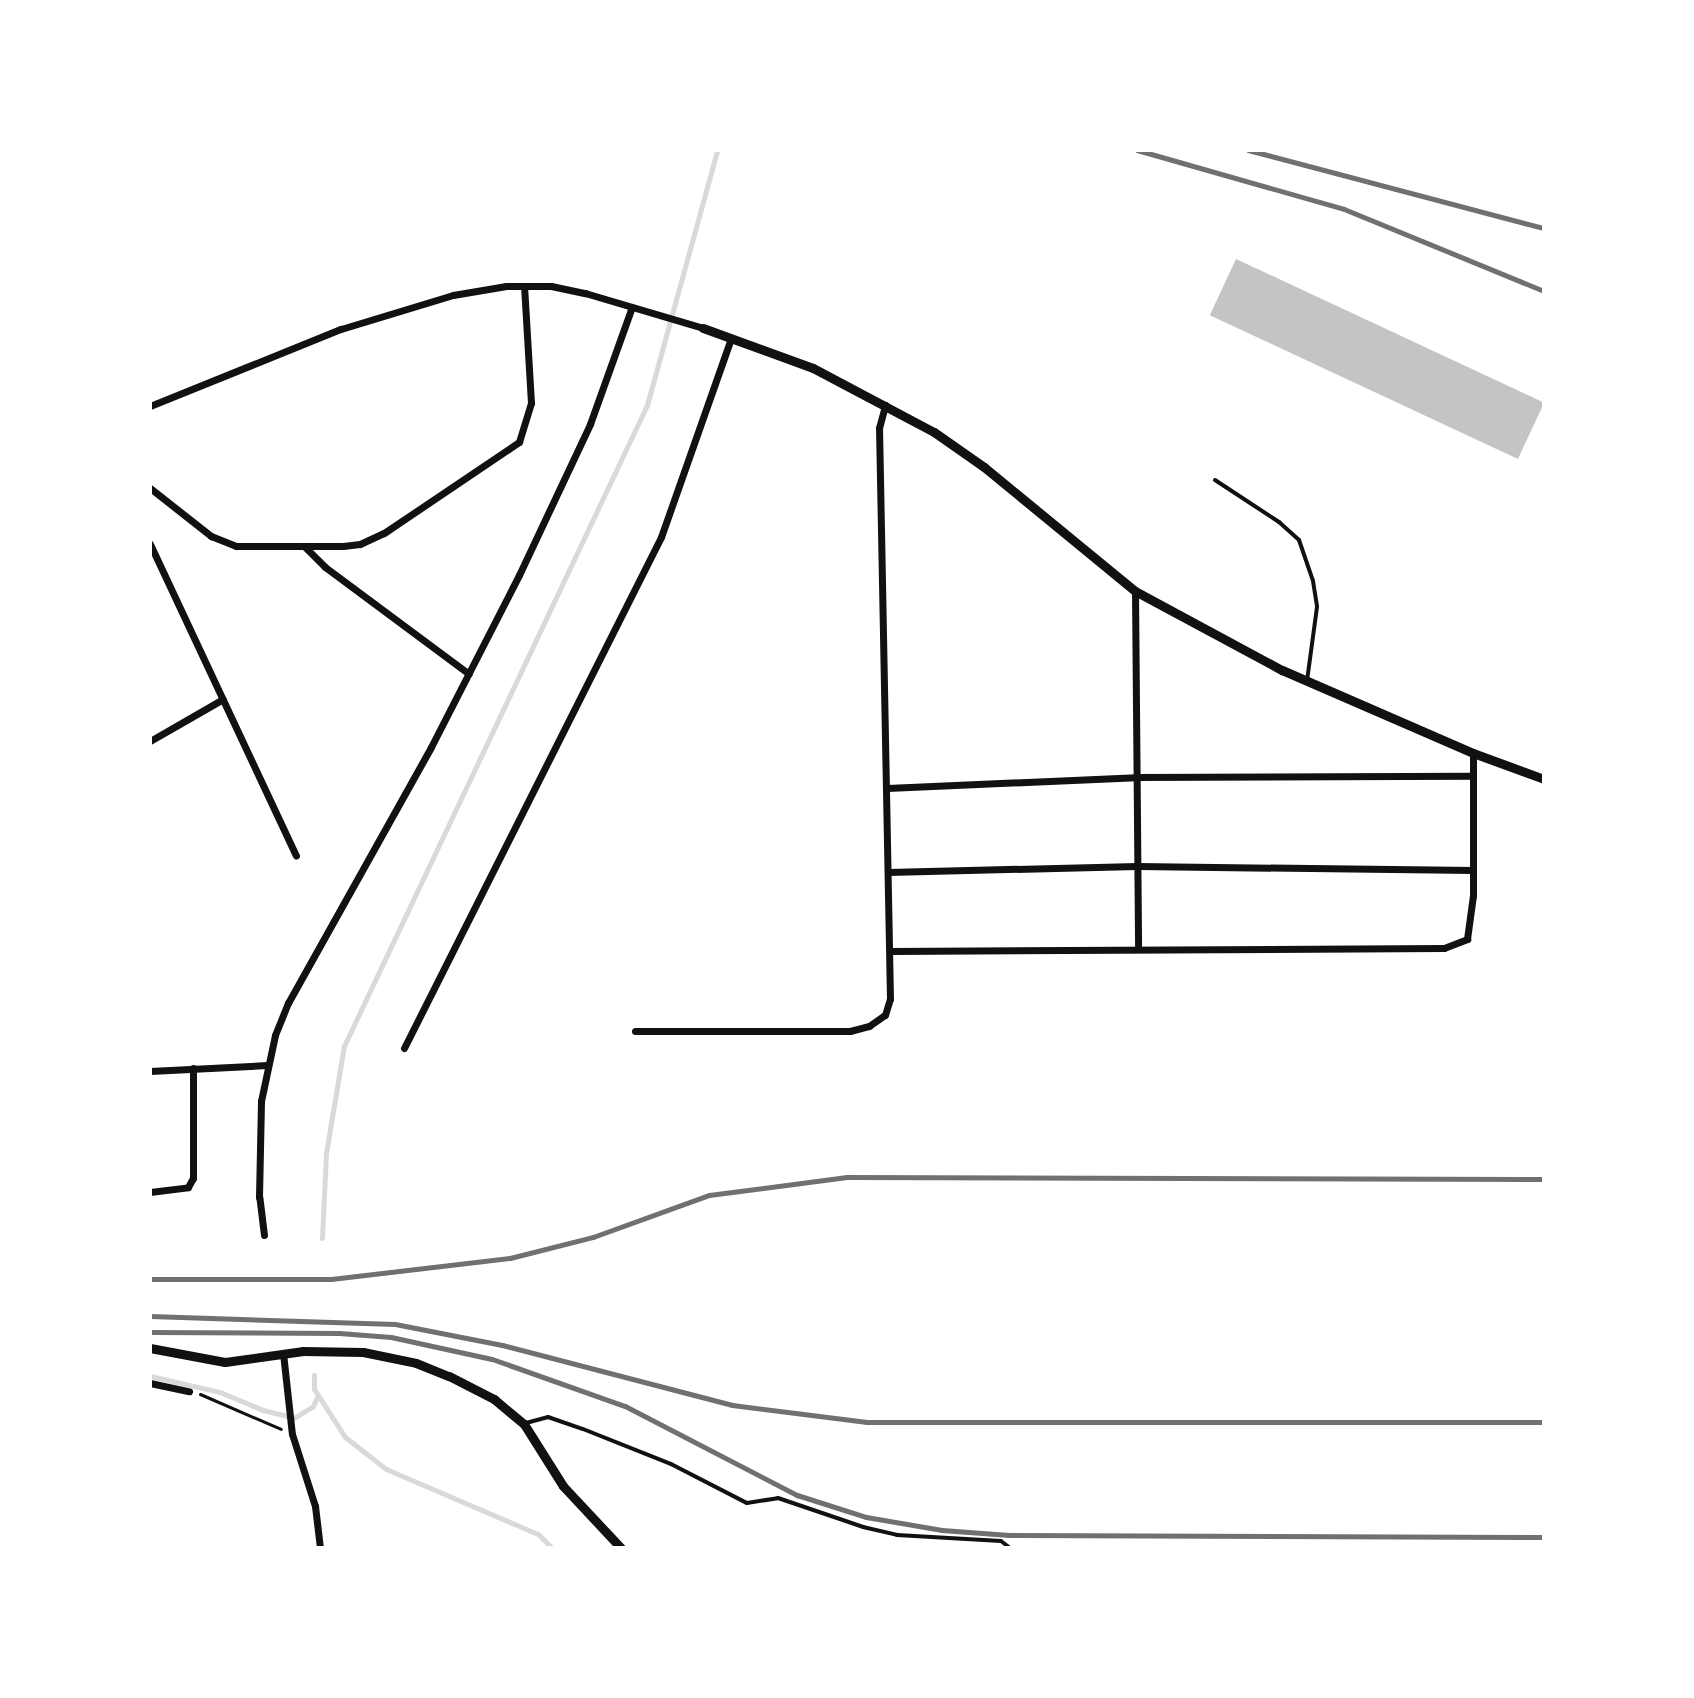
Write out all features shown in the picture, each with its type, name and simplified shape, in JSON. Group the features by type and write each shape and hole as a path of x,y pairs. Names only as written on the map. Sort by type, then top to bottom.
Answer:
{"street":[{"path":"150,488 223,543 305,547 371,540 519,442 531,403 524,286"},
{"path":"150,406 341,329 453,295 524,286 585,293 703,328 813,368 934,432 984,467 1135,591 1307,683 1473,753 1544,779"},
{"path":"264,1235 259,1165 261,1101 267,1065 288,1003 469,674 582,442 632,307"},
{"path":"404,1048 661,537 731,338"},
{"path":"635,1031 850,1031 869,1026 885,1015 890,999 890,951 879,428 885,405"},
{"path":"150,544 296,855"},
{"path":"305,547 325,567 469,674"},
{"path":"1135,591 1138,949"},
{"path":"150,741 223,699"},
{"path":"890,951 1444,948 1467,939 1473,870 1473,753"},
{"path":"887,788 1136,777 1473,776"},
{"path":"888,872 1137,866 1473,870"},
{"path":"150,1071 267,1065"},
{"path":"150,1192 188,1187 193,1178 193,1068"},
{"path":"150,1348 225,1362 303,1351 336,1351 389,1356 438,1372 484,1392 524,1424 563,1486 621,1548"},
{"path":"283,1353 292,1434 315,1506 320,1548"},
{"path":"150,1383 189,1391"}],"lane":[{"path":"1215,480 1279,522 1299,540 1308,560 1317,607 1307,683"},
{"path":"524,1424 548,1417 583,1429 671,1464 747,1503 778,1498 886,1532 923,1539 1001,1541 1010,1548"}],"path":[{"path":"189,1391 225,1402 292,1434"}],"building":[{"path":"1236,259 1544,403 1518,459 1210,315"}],"waterway":[{"path":"322,1238 326,1153 344,1046 647,405 717,150"},
{"path":"314,1375 314,1389 345,1437 386,1469 538,1534 552,1548"},
{"path":"150,1376 220,1392 263,1410 294,1418 313,1406 318,1395"}],"railway":[{"path":"1137,150 1344,209 1544,291"},
{"path":"1248,150 1544,228"},
{"path":"150,1279 331,1279 510,1258 593,1237 709,1195 847,1177 1544,1179"},
{"path":"150,1316 395,1324 502,1345 732,1405 867,1422 1544,1422"},
{"path":"150,1332 339,1333 391,1337 492,1359 625,1406 797,1495 866,1517 942,1530 1009,1535 1544,1537"}]}
